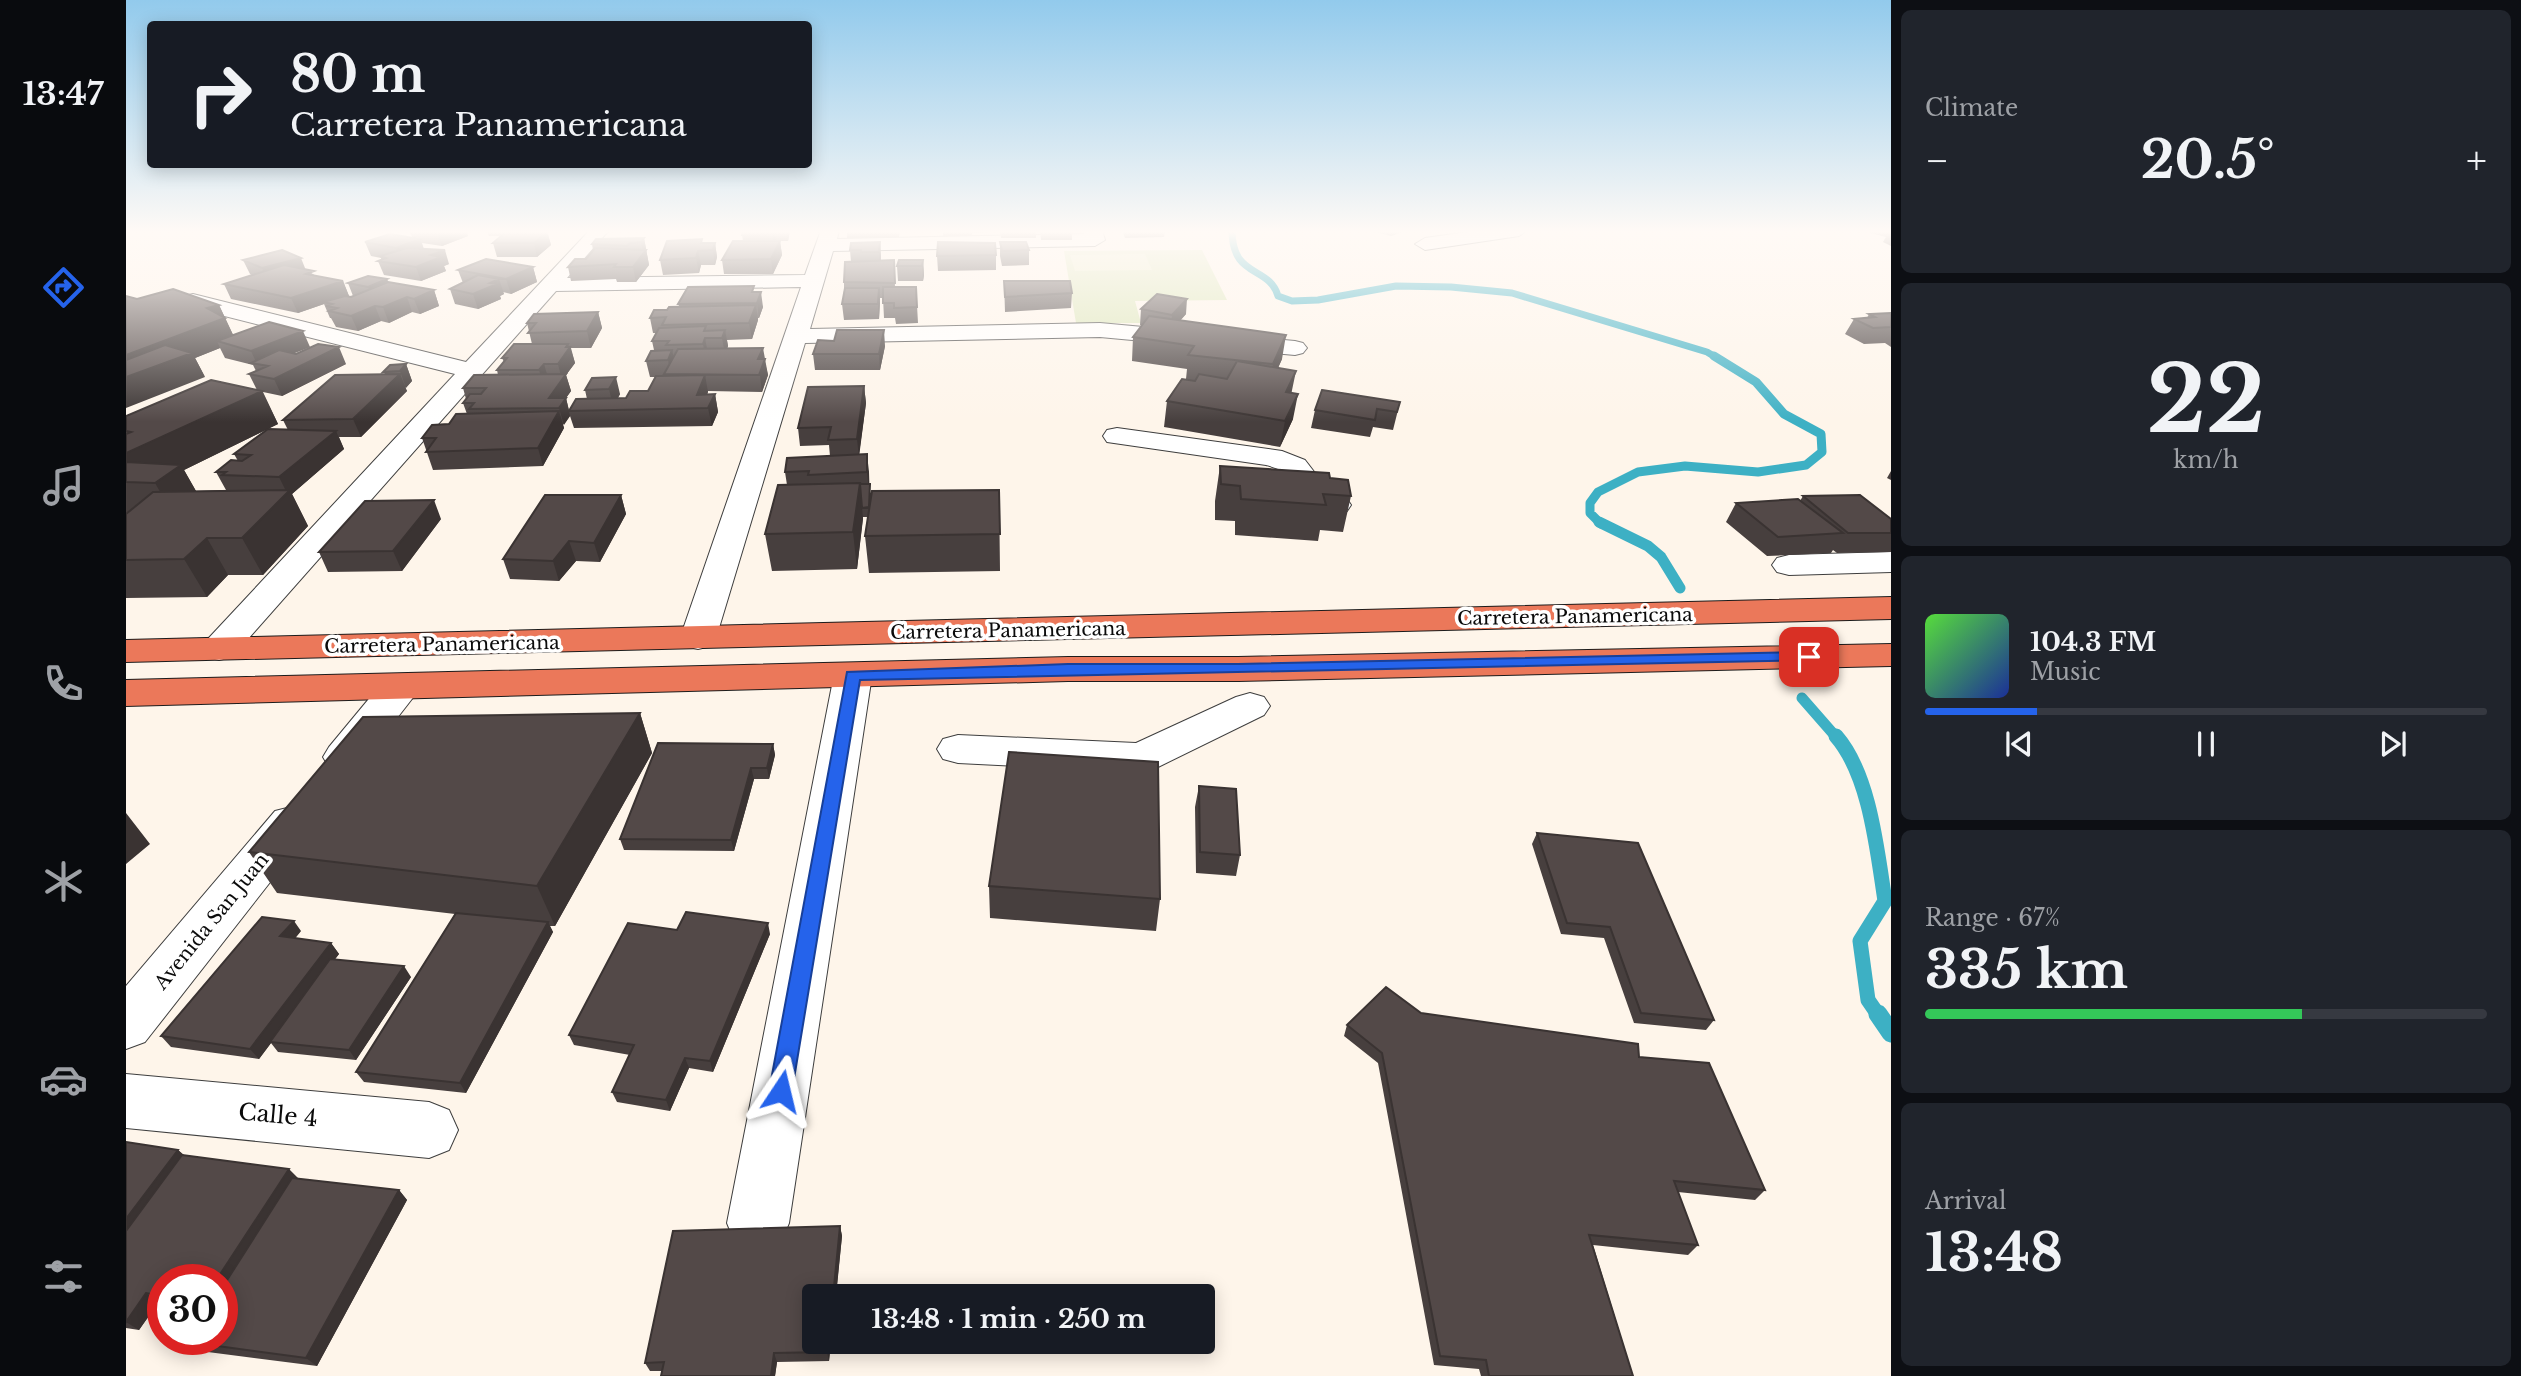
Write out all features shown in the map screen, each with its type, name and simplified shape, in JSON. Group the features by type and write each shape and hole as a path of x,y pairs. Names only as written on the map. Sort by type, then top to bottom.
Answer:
{"highway":[{"name":"Carretera Panamericana","path":"126,651 1891,608"},
{"path":"458,685 529,673 639,662 665,655 698,638 729,654 748,657 948,654 1068,669"},
{"name":"Carretera Panamericana","path":"126,693 1068,669 1238,669 1891,655"}],"street":[{"path":"214,294 193,301 471,371"},
{"path":"219,649 471,371 533,294"},
{"path":"698,638 809,294"},
{"path":"795,336 1100,330 1295,348"},
{"path":"1117,436 1272,457 1295,466 1314,492 1337,505"},
{"path":"1789,565 1891,562"},
{"path":"758,1223 853,675"},
{"name":"Avenida San Juan","path":"126,1025 401,686"},
{"path":"958,749 1141,758 1250,706"},
{"name":"Calle 4","path":"126,1101 429,1129"}],"green space":[{"path":"1071,294 1224,294 1227,300 1135,301 1141,323 1076,323"}],"building":[{"path":"154,294 188,294 219,305 207,308 225,318 126,355 126,296 137,299"},
{"path":"273,294 303,294 291,298"},
{"path":"358,294 425,294 414,299 407,297 383,307 375,306 351,316 329,311 337,308 326,306 332,304 323,302"},
{"path":"684,294 760,294 757,303 678,304"},
{"path":"844,294 879,294 878,304 842,304"},
{"path":"883,294 916,294 917,307 894,308 894,303 883,303"},
{"path":"1005,294 1052,294 1005,297"},
{"path":"1157,294 1187,299 1172,315 1141,309"},
{"path":"756,305 749,323 662,325 666,317 650,318 654,310 667,310 669,307"},
{"path":"598,312 587,331 528,333 536,323 527,323 534,314"},
{"path":"1891,313 1891,327 1873,328 1854,319 1875,317 1869,314"},
{"path":"1149,316 1286,335 1273,364 1188,355 1194,346 1133,337"},
{"path":"269,322 303,331 251,351 217,341"},
{"path":"706,326 704,331 725,330 722,338 705,338 703,344 666,345 669,341 652,341 659,328"},
{"path":"837,330 884,330 879,354 813,354 818,340 834,341"},
{"path":"318,344 339,347 274,379 249,374 268,366 251,363 279,350 296,354"},
{"path":"514,344 568,344 566,347 570,347 558,364 544,364 539,370 497,370 507,358 502,358"},
{"path":"165,345 192,353 126,377 126,360"},
{"path":"763,348 758,359 765,359 759,375 664,374 678,349"},
{"path":"672,350 668,360 646,361 651,351"},
{"path":"1237,361 1296,371 1286,392 1298,394 1285,421 1167,401 1182,379 1195,381 1199,374 1227,379"},
{"path":"406,364 400,371 383,372 390,365"},
{"path":"400,374 353,419 283,420 335,375"},
{"path":"566,374 549,398 566,398 559,408 469,409 474,403 463,403 470,394 481,394 486,388 463,388 474,375"},
{"path":"705,375 697,395 715,394 708,408 569,411 576,399 626,398 630,391 648,391 656,376"},
{"path":"616,377 609,389 585,390 592,378"},
{"path":"211,380 262,391 126,453 126,434 131,432 126,431 126,416"},
{"path":"864,386 857,439 828,440 831,427 798,428 808,387"},
{"path":"1322,390 1400,402 1397,412 1377,409 1375,420 1315,410"},
{"path":"559,411 538,448 426,452 436,438 422,438 432,425 449,424 456,414"},
{"path":"268,429 336,431 279,477 222,475 226,472 216,472 231,460 242,461 251,455 234,454"},
{"path":"867,454 867,472 808,475 809,471 785,472 787,458"},
{"path":"126,462 181,465 155,483 126,482"},
{"path":"1220,466 1329,473 1330,478 1348,480 1351,496 1323,494 1326,505 1241,499 1240,486 1221,484"},
{"path":"860,483 853,532 765,534 778,485"},
{"path":"860,484 870,484 869,507 862,508"},
{"path":"290,490 242,538 207,538 184,559 126,560 126,514 153,492"},
{"path":"999,490 1000,534 865,536 872,491"},
{"path":"545,495 621,495 594,543 569,541 553,561 503,559"},
{"path":"1860,495 1891,519 1891,533 1848,533 1803,496"},
{"path":"1798,499 1843,533 1778,537 1736,503"},
{"path":"434,500 393,551 319,552 365,501"},
{"path":"640,713 537,886 249,852 363,717"},
{"path":"658,743 773,744 767,768 751,768 731,840 620,839"},
{"path":"1009,752 1158,762 1160,899 989,886"},
{"path":"1199,786 1236,789 1240,855 1200,852"},
{"path":"1537,833 1638,843 1714,1020 1641,1013 1610,927 1567,923"},
{"path":"686,912 768,923 710,1061 685,1058 666,1100 612,1092 634,1045 569,1035 628,923 677,930"},
{"path":"456,913 548,922 460,1083 356,1072"},
{"path":"262,917 294,921 280,936 331,943 250,1049 161,1036"},
{"path":"330,959 404,966 349,1050 270,1042"},
{"path":"1386,987 1421,1013 1638,1044 1639,1057 1709,1063 1765,1190 1674,1181 1698,1245 1589,1235 1633,1376 1489,1376 1486,1360 1440,1356 1382,1053 1347,1025"},
{"path":"126,1142 178,1150 126,1219"},
{"path":"182,1155 289,1169 227,1264 147,1264 147,1293 126,1322 126,1231"},
{"path":"292,1178 399,1190 306,1358 238,1349 237,1264"},
{"path":"840,1226 834,1284 802,1284 802,1352 774,1353 771,1376 661,1376 664,1362 645,1363 673,1231"}],"waterway":[{"path":"1277,294 1292,301 1350,294"},
{"path":"1516,294 1707,352 1717,358"},
{"path":"1599,522 1590,513 1590,503 1598,492 1638,472 1685,466 1758,472 1806,465 1822,452 1821,434 1784,414 1756,382 1714,356"},
{"path":"1599,522 1648,546 1661,557 1680,588"},
{"path":"1802,698 1837,738"},
{"path":"1836,736 1857,771 1870,814 1879,859 1885,901 1860,941 1868,1000 1879,1016"},
{"path":"1878,1014 1891,1033"}],"route":[{"path":"781,1091 853,675 1809,657"}]}
